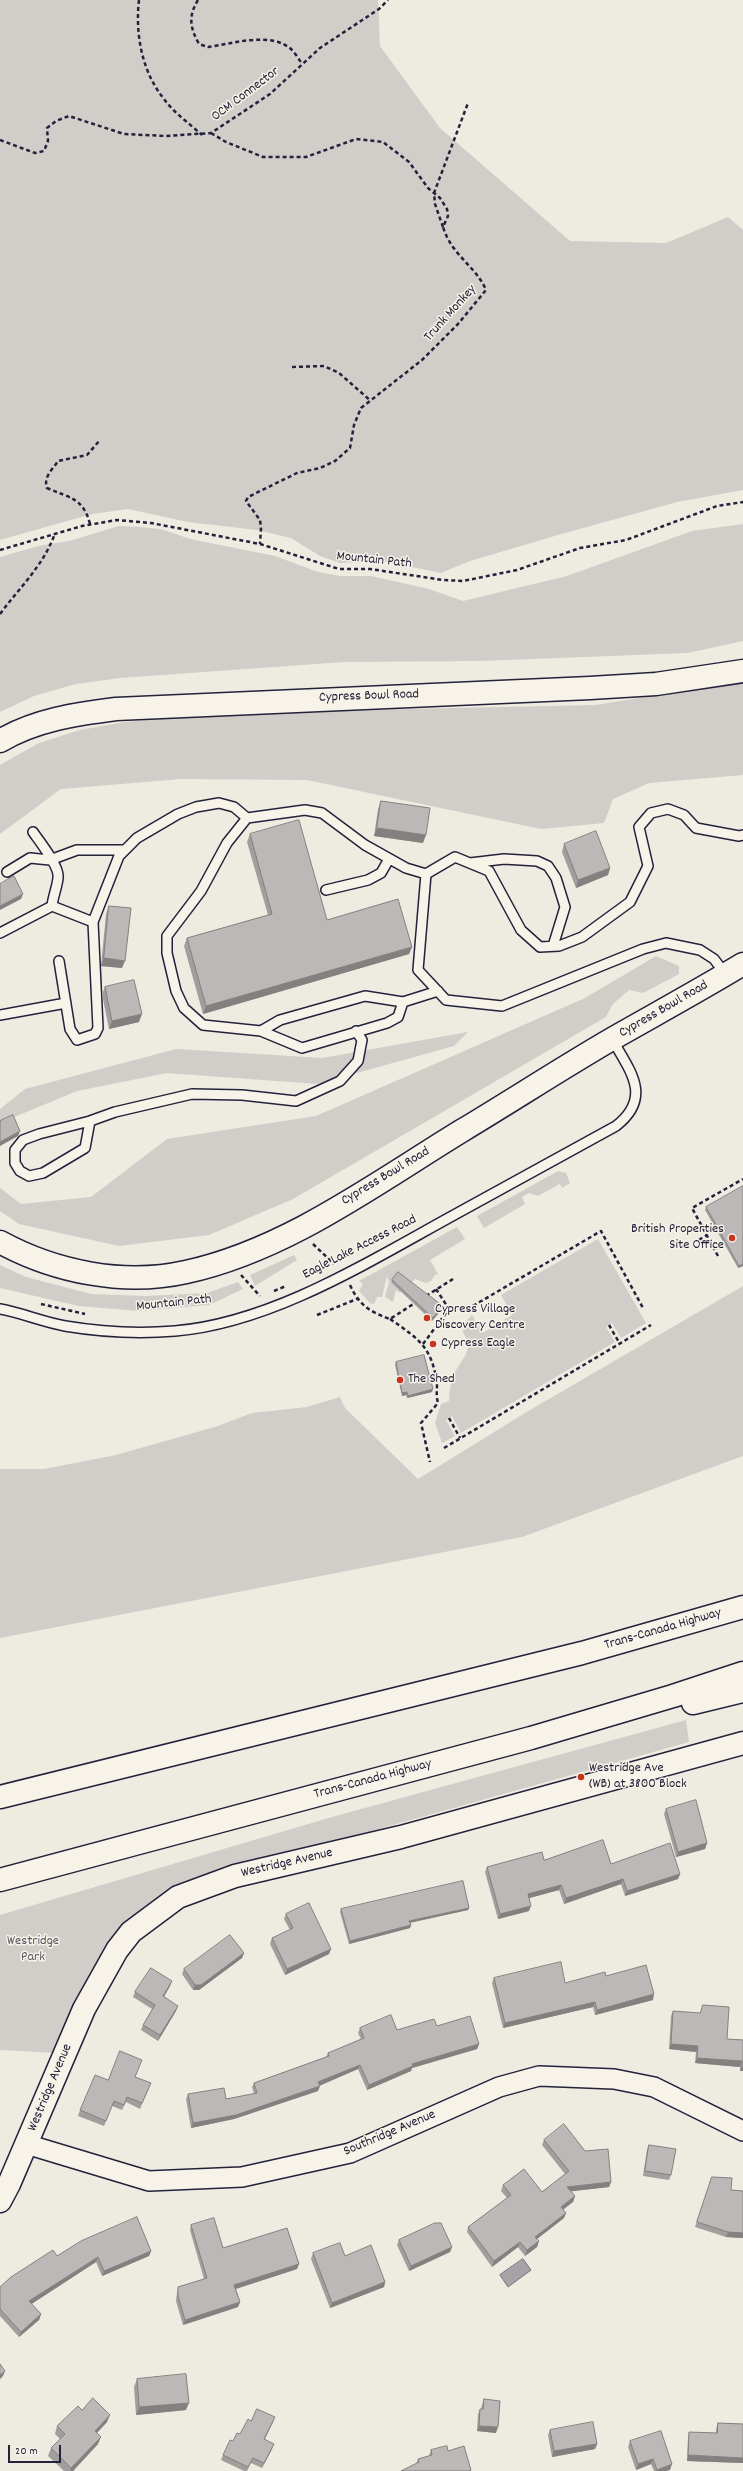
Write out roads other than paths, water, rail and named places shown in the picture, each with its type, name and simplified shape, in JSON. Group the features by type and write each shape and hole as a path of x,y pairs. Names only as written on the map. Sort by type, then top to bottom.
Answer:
{"main road":[{"name":"Cypress Bowl Road","path":"0,741 39,724 77,714 116,709 590,688 656,684 743,671"},
{"name":"Cypress Bowl Road","path":"0,1242 48,1263 81,1272 118,1276 151,1277 184,1273 235,1258 303,1226 612,1039 734,970"},
{"name":"Trans-Canada Highway","path":"0,1797 582,1653 743,1608"},
{"name":"Trans-Canada Highway","path":"0,1880 605,1717 743,1673"},
{"path":"605,1717 690,1704 743,1691"},
{"name":"Westridge Avenue","path":"0,2201 84,2009 117,1950 131,1932 178,1897 235,1876 401,1837 743,1743"}],"street":[{"name":"Southridge Avenue","path":"26,2144 149,2181 242,2177 350,2153 499,2087 539,2076 614,2079 654,2087 743,2131"}],"lane":[{"path":"59,961 70,1029 77,1040 95,1034 98,1028 93,922 119,856 137,838 178,814 196,807 219,803 234,807 247,818"},
{"path":"403,1002 398,1017 388,1023 356,1031 302,1048 261,1031 203,1025 196,1021 184,1008 176,991 167,952 167,936 201,891 227,843 247,818 305,810 322,813 365,845 406,868 426,874 455,858 489,871 521,930 540,947 554,946 582,937 630,902 648,866 639,827 651,813 668,809 684,815 696,828 740,836 743,835"},
{"path":"33,832 51,859 59,877 53,896 52,906"},
{"path":"6,872 30,858 51,859 77,850 125,850"},
{"path":"326,890 368,880 381,873 389,859"},
{"path":"469,863 504,859 537,861 548,866 556,878 565,907 554,946"},
{"path":"426,874 418,970 446,1000 502,1006 643,949 666,943 700,950 734,970"},
{"path":"0,933 52,906 93,922"},
{"path":"261,1031 280,1020 365,996 403,1002 438,991"},
{"path":"0,1015 66,1003"},
{"path":"90,1121 85,1148 43,1173 29,1176 20,1171 14,1163 15,1150 23,1140 64,1126 90,1121 115,1112 192,1094 242,1095 296,1101 340,1081 358,1062 362,1040 356,1031"},
{"name":"Eagle Lake Access Road","path":"0,1309 63,1325 91,1330 135,1332 175,1331 223,1323 254,1314 307,1292 401,1244 616,1126 628,1116 633,1107 636,1087 612,1039"}],"place":[{"name":"British Properties Site Office","path":"732,1238"},
{"name":"Cypress Village Discovery Centre","path":"427,1318"},
{"name":"Cypress Eagle","path":"433,1344"},
{"name":"The Shed","path":"400,1380"},
{"name":"Westridge Ave (WB) at 3800 Block","path":"581,1777"}],"park label":[{"name":"Westridge Park","path":"33,1950"}]}
